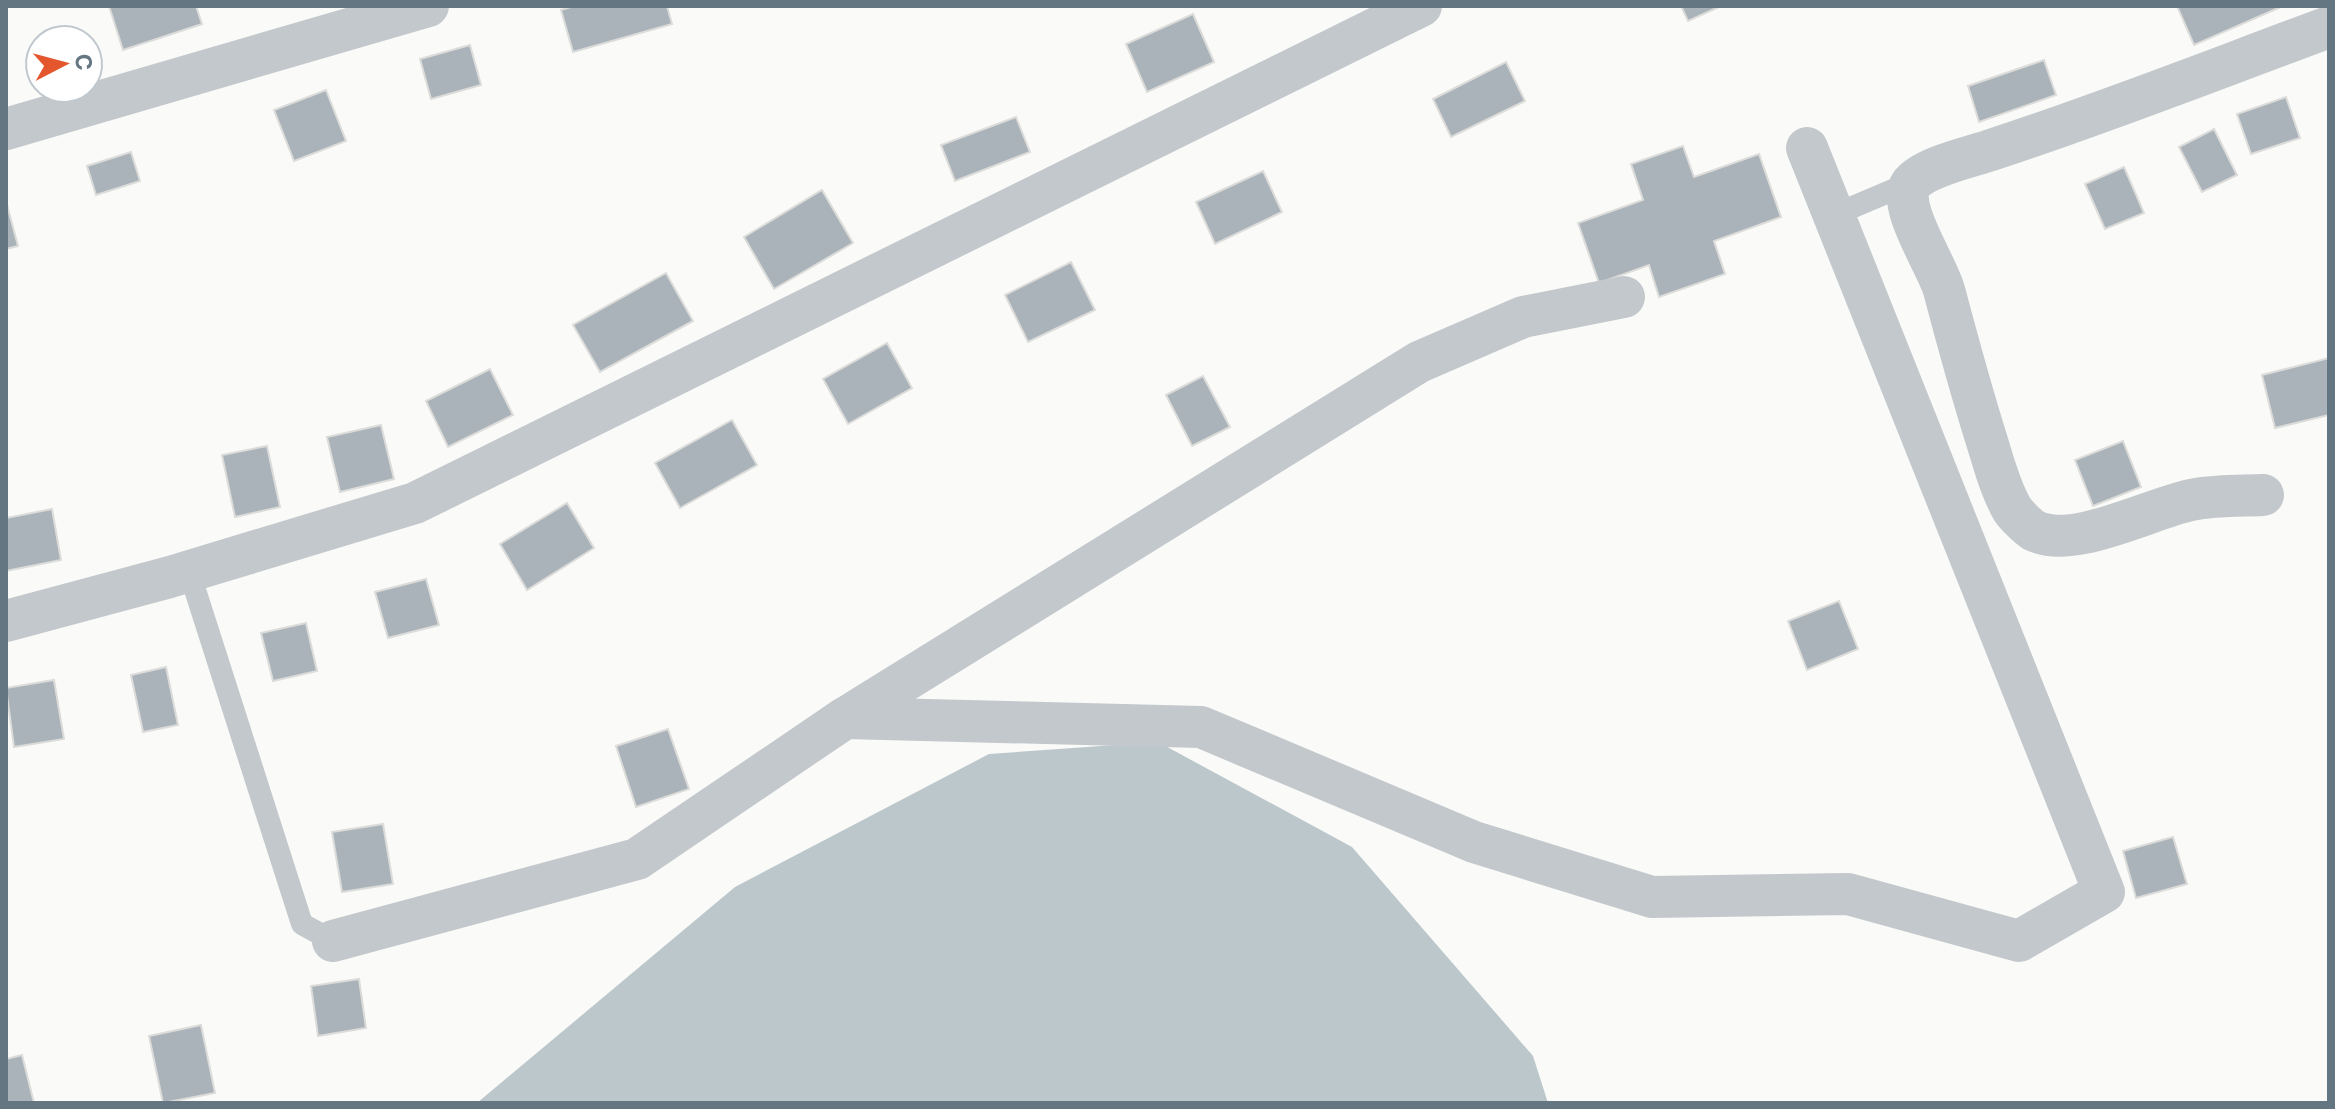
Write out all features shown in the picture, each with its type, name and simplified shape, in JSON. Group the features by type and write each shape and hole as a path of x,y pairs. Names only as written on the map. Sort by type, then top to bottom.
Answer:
{"street":[{"path":"6,129 428,6"},
{"path":"6,621 189,571 415,503 1421,6"},
{"path":"2263,495 2189,500 2077,535 2059,536 2034,530 2013,511 1995,466 1939,276 1908,211 1907,193 1912,182 1931,170 2329,27"},
{"path":"845,718 1201,727 1474,842 1652,897 1848,894 2019,941 2104,892 1807,148"},
{"path":"333,941 637,859 845,718 1419,362 1523,317 1624,297"}],"lane":[{"path":"1834,215 1912,182"},
{"path":"189,571 302,924 333,941"}],"shaded area":[{"path":"1158,742 1352,847 1533,1056 1548,1103 477,1103 735,887 989,754"}],"building":[{"path":"109,6 196,6 202,24 123,50"},
{"path":"574,6 667,6 672,24 573,52 561,10"},
{"path":"1681,6 1721,6 1688,21"},
{"path":"2177,6 2283,6 2194,45"},
{"path":"1193,14 1214,62 1147,92 1126,44"},
{"path":"470,45 481,85 431,99 420,59"},
{"path":"2044,60 2056,95 1979,122 1968,86"},
{"path":"1506,62 1525,101 1451,137 1433,99"},
{"path":"326,90 346,141 294,161 274,110"},
{"path":"2286,97 2300,138 2251,154 2237,114"},
{"path":"1016,117 1030,152 955,181 941,145"},
{"path":"2214,129 2237,175 2202,192 2179,147"},
{"path":"1683,146 1694,177 1759,154 1781,217 1714,241 1725,274 1659,297 1649,265 1599,283 1578,223 1643,200 1631,164"},
{"path":"131,152 140,181 96,195 87,166"},
{"path":"2124,167 2144,213 2105,229 2085,184"},
{"path":"1263,171 1282,212 1215,244 1196,202"},
{"path":"822,190 853,243 774,289 744,237"},
{"path":"6,201 18,246 6,249"},
{"path":"1071,262 1095,310 1028,342 1005,295"},
{"path":"666,273 693,321 600,372 573,325"},
{"path":"887,343 912,388 848,424 823,379"},
{"path":"2329,358 2329,415 2275,428 2262,375"},
{"path":"490,369 513,415 448,447 426,401"},
{"path":"1203,376 1230,427 1192,446 1166,395"},
{"path":"732,420 757,465 680,508 655,463"},
{"path":"381,425 394,479 340,492 327,437"},
{"path":"2123,441 2141,487 2093,506 2075,460"},
{"path":"267,446 280,507 235,517 222,455"},
{"path":"567,503 594,548 527,590 500,544"},
{"path":"52,509 61,560 6,571 6,518"},
{"path":"426,579 439,625 388,638 375,592"},
{"path":"1839,601 1858,649 1807,670 1788,621"},
{"path":"306,623 317,671 273,681 261,633"},
{"path":"166,667 178,725 143,732 131,675"},
{"path":"54,680 64,739 14,747 6,688"},
{"path":"668,729 689,789 636,807 616,746"},
{"path":"383,824 393,884 342,892 332,832"},
{"path":"2173,837 2187,884 2136,898 2123,851"},
{"path":"359,979 366,1028 318,1036 311,986"},
{"path":"201,1025 215,1093 163,1103 149,1036"},
{"path":"22,1055 34,1103 6,1103 6,1059"}]}
